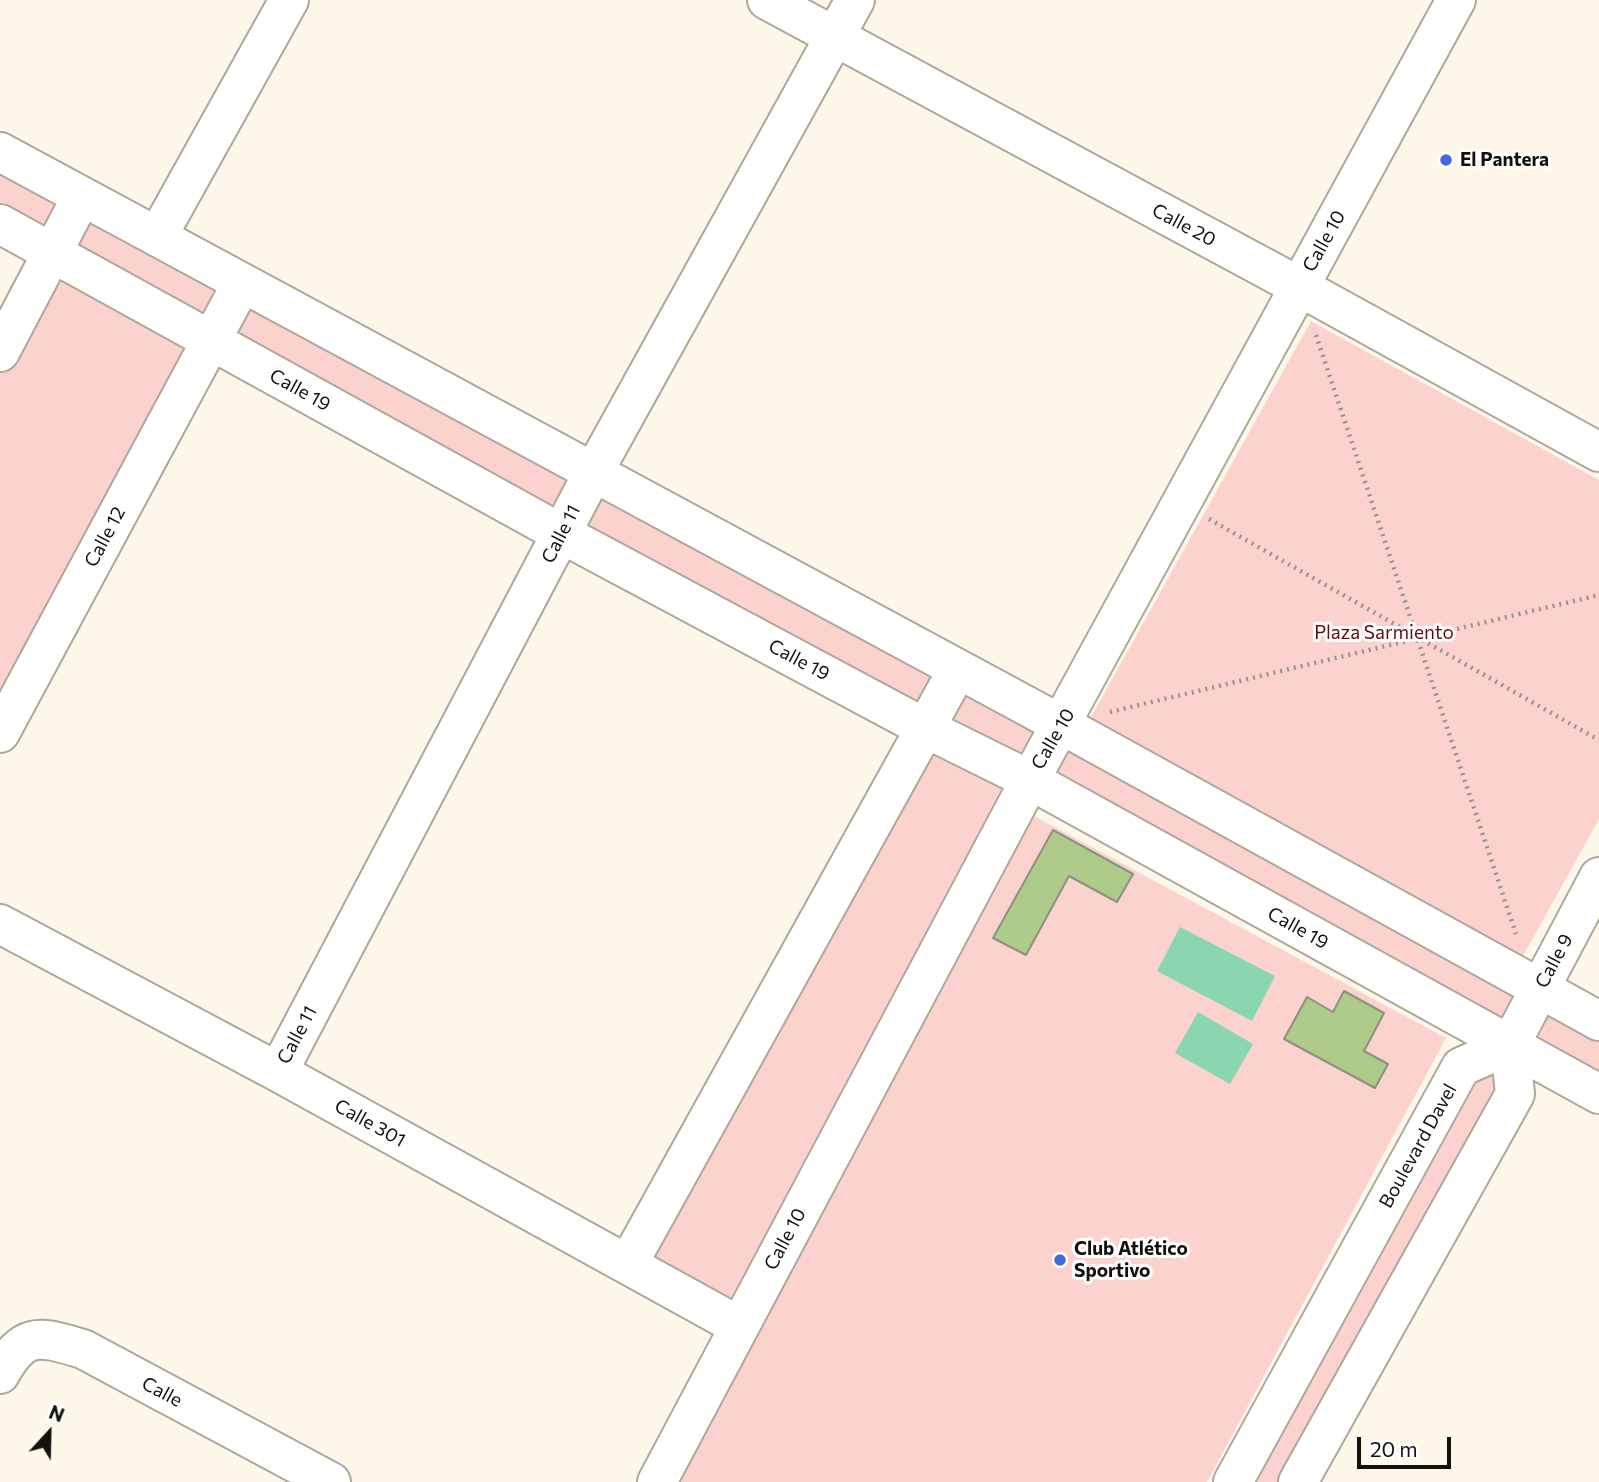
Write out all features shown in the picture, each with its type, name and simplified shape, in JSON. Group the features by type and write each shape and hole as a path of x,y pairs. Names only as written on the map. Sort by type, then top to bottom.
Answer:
{"street":[{"path":"157,237 289,0"},
{"name":"Calle 20","path":"767,0 1300,287 1599,452"},
{"name":"Calle 11","path":"278,1072 593,473 855,0"},
{"name":"Calle 10","path":"657,1482 1030,780 1456,0"},
{"path":"0,152 1062,725 1599,1021"},
{"path":"0,352 82,197"},
{"name":"Calle 19","path":"0,224 562,534 925,728 1030,780 1599,1094"},
{"name":"Calle 12","path":"0,733 242,283"},
{"path":"628,1264 958,669"},
{"name":"Calle 9","path":"1510,1045 1599,877"},
{"name":"Calle 301","path":"0,924 278,1072 739,1326"},
{"path":"1298,1482 1515,1094 1510,1045"},
{"name":"Boulevard Davel","path":"1233,1482 1461,1067 1510,1045"},
{"name":"Calle","path":"0,1374 22,1345 42,1337 83,1349 331,1482"}],"path":[{"path":"1315,334 1519,943"},
{"path":"1203,515 1599,740"},
{"path":"1104,713 1599,594"}],"green space":[{"path":"0,166 1530,989 1507,1033 0,213"},
{"path":"52,252 210,340 0,733 0,352"},
{"name":"Plaza Sarmiento","path":"1311,321 1599,480 1599,819 1523,956 1091,717"},
{"path":"925,728 1030,780 739,1326 628,1264"},
{"name":"Club Atlético Sportivo","path":"1034,816 1446,1038 1207,1482 675,1482"},
{"path":"1541,994 1599,1027 1599,1082 1515,1036"},
{"path":"1510,1045 1515,1094 1298,1482 1233,1482 1461,1067"}],"shaded area":[{"path":"1180,927 1275,976 1252,1021 1157,971"},
{"path":"1198,1012 1253,1044 1230,1084 1175,1053"}],"building":[{"path":"1053,830 1133,874 1117,902 1069,876 1026,955 993,938"},
{"path":"1344,991 1384,1013 1364,1051 1388,1064 1375,1088 1284,1039 1307,997 1333,1012"}],"place":[{"name":"El Pantera","path":"1446,160"},
{"name":"Club Atlético Sportivo","path":"1060,1260"}]}
